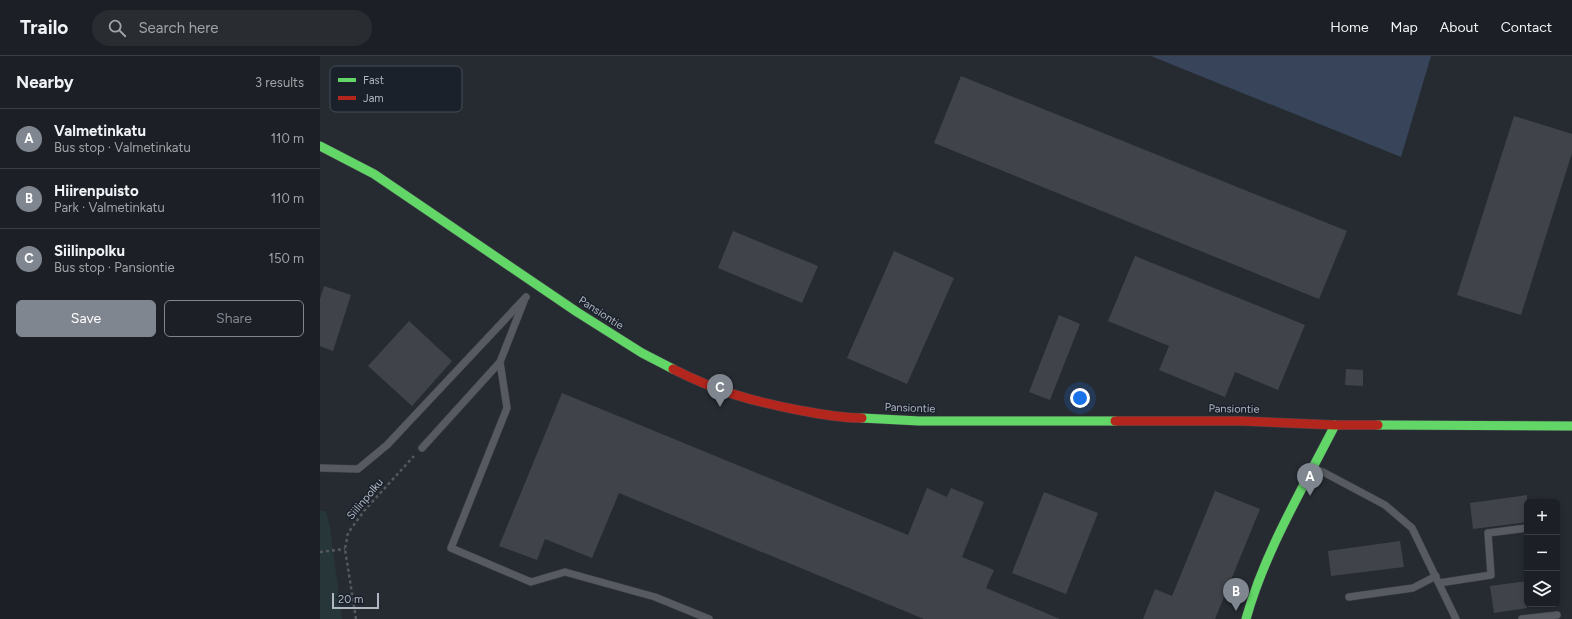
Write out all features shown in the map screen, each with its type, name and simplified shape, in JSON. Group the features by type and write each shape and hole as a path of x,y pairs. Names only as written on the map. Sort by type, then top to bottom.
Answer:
{"street":[{"name":"Pansiontie","path":"320,146 374,174 531,290 642,353 701,383 740,397 763,403 814,413 851,418 919,421 1241,421 1335,425 1572,426"},
{"path":"1246,619 1253,594 1271,551 1335,425"}],"lane":[{"path":"422,448 500,362 531,290"},
{"path":"320,468 358,469 387,445 531,290"},
{"path":"500,362 507,408 451,548 531,582 565,572 655,597 709,619"},
{"path":"1313,468 1385,505 1412,528 1456,619"},
{"path":"1349,597 1413,588 1437,579 1491,575 1488,533 1524,528"},
{"path":"1522,619 1557,615"}],"path":[{"name":"Siilinpolku","path":"356,619 345,549 348,533 364,510 422,448"},
{"path":"320,552 345,549"}],"shaded area":[{"path":"320,511 326,511 330,527 342,619 320,619"}],"water":[{"path":"1151,56 1431,56 1401,157"}],"building":[{"path":"961,76 1347,231 1319,299 934,143"},
{"path":"1514,116 1572,134 1572,153 1521,315 1457,295"},
{"path":"733,231 818,266 802,303 718,268"},
{"path":"894,251 954,278 907,384 847,358"},
{"path":"1135,256 1305,325 1278,390 1235,372 1225,397 1159,370 1169,346 1108,321"},
{"path":"324,286 351,295 333,351 320,346 320,299"},
{"path":"1059,315 1080,324 1050,400 1029,392"},
{"path":"409,321 452,361 412,406 368,366"},
{"path":"1346,369 1363,370 1363,386 1345,385"},
{"path":"562,393 908,535 927,488 947,497 951,488 984,502 962,557 994,570 986,588 1060,619 924,619 619,493 592,558 545,539 537,560 499,546"},
{"path":"1215,491 1260,509 1215,619 1143,619 1155,589 1172,596"},
{"path":"1044,492 1098,513 1066,594 1012,573"},
{"path":"1527,495 1527,499 1524,499 1524,522 1473,529 1470,503"},
{"path":"1400,541 1404,567 1331,576 1328,551"},
{"path":"1524,581 1524,607 1527,608 1494,613 1490,586"}],"traffic: fast":[{"path":"320,146 374,174 577,312 642,353 673,369"},
{"path":"862,418 919,421 1115,421"},
{"path":"1246,619 1263,569 1274,544 1335,425"},
{"path":"1378,425 1572,426"}],"traffic: jam":[{"path":"673,369 719,389 749,399 781,407 822,414 862,418"},
{"path":"1115,421 1241,421 1335,425 1378,425"}],"place":[{"name":"Siilinpolku","path":"720,407"},
{"name":"Valmetinkatu","path":"1310,496"},
{"name":"Hiirenpuisto","path":"1236,611"}]}
